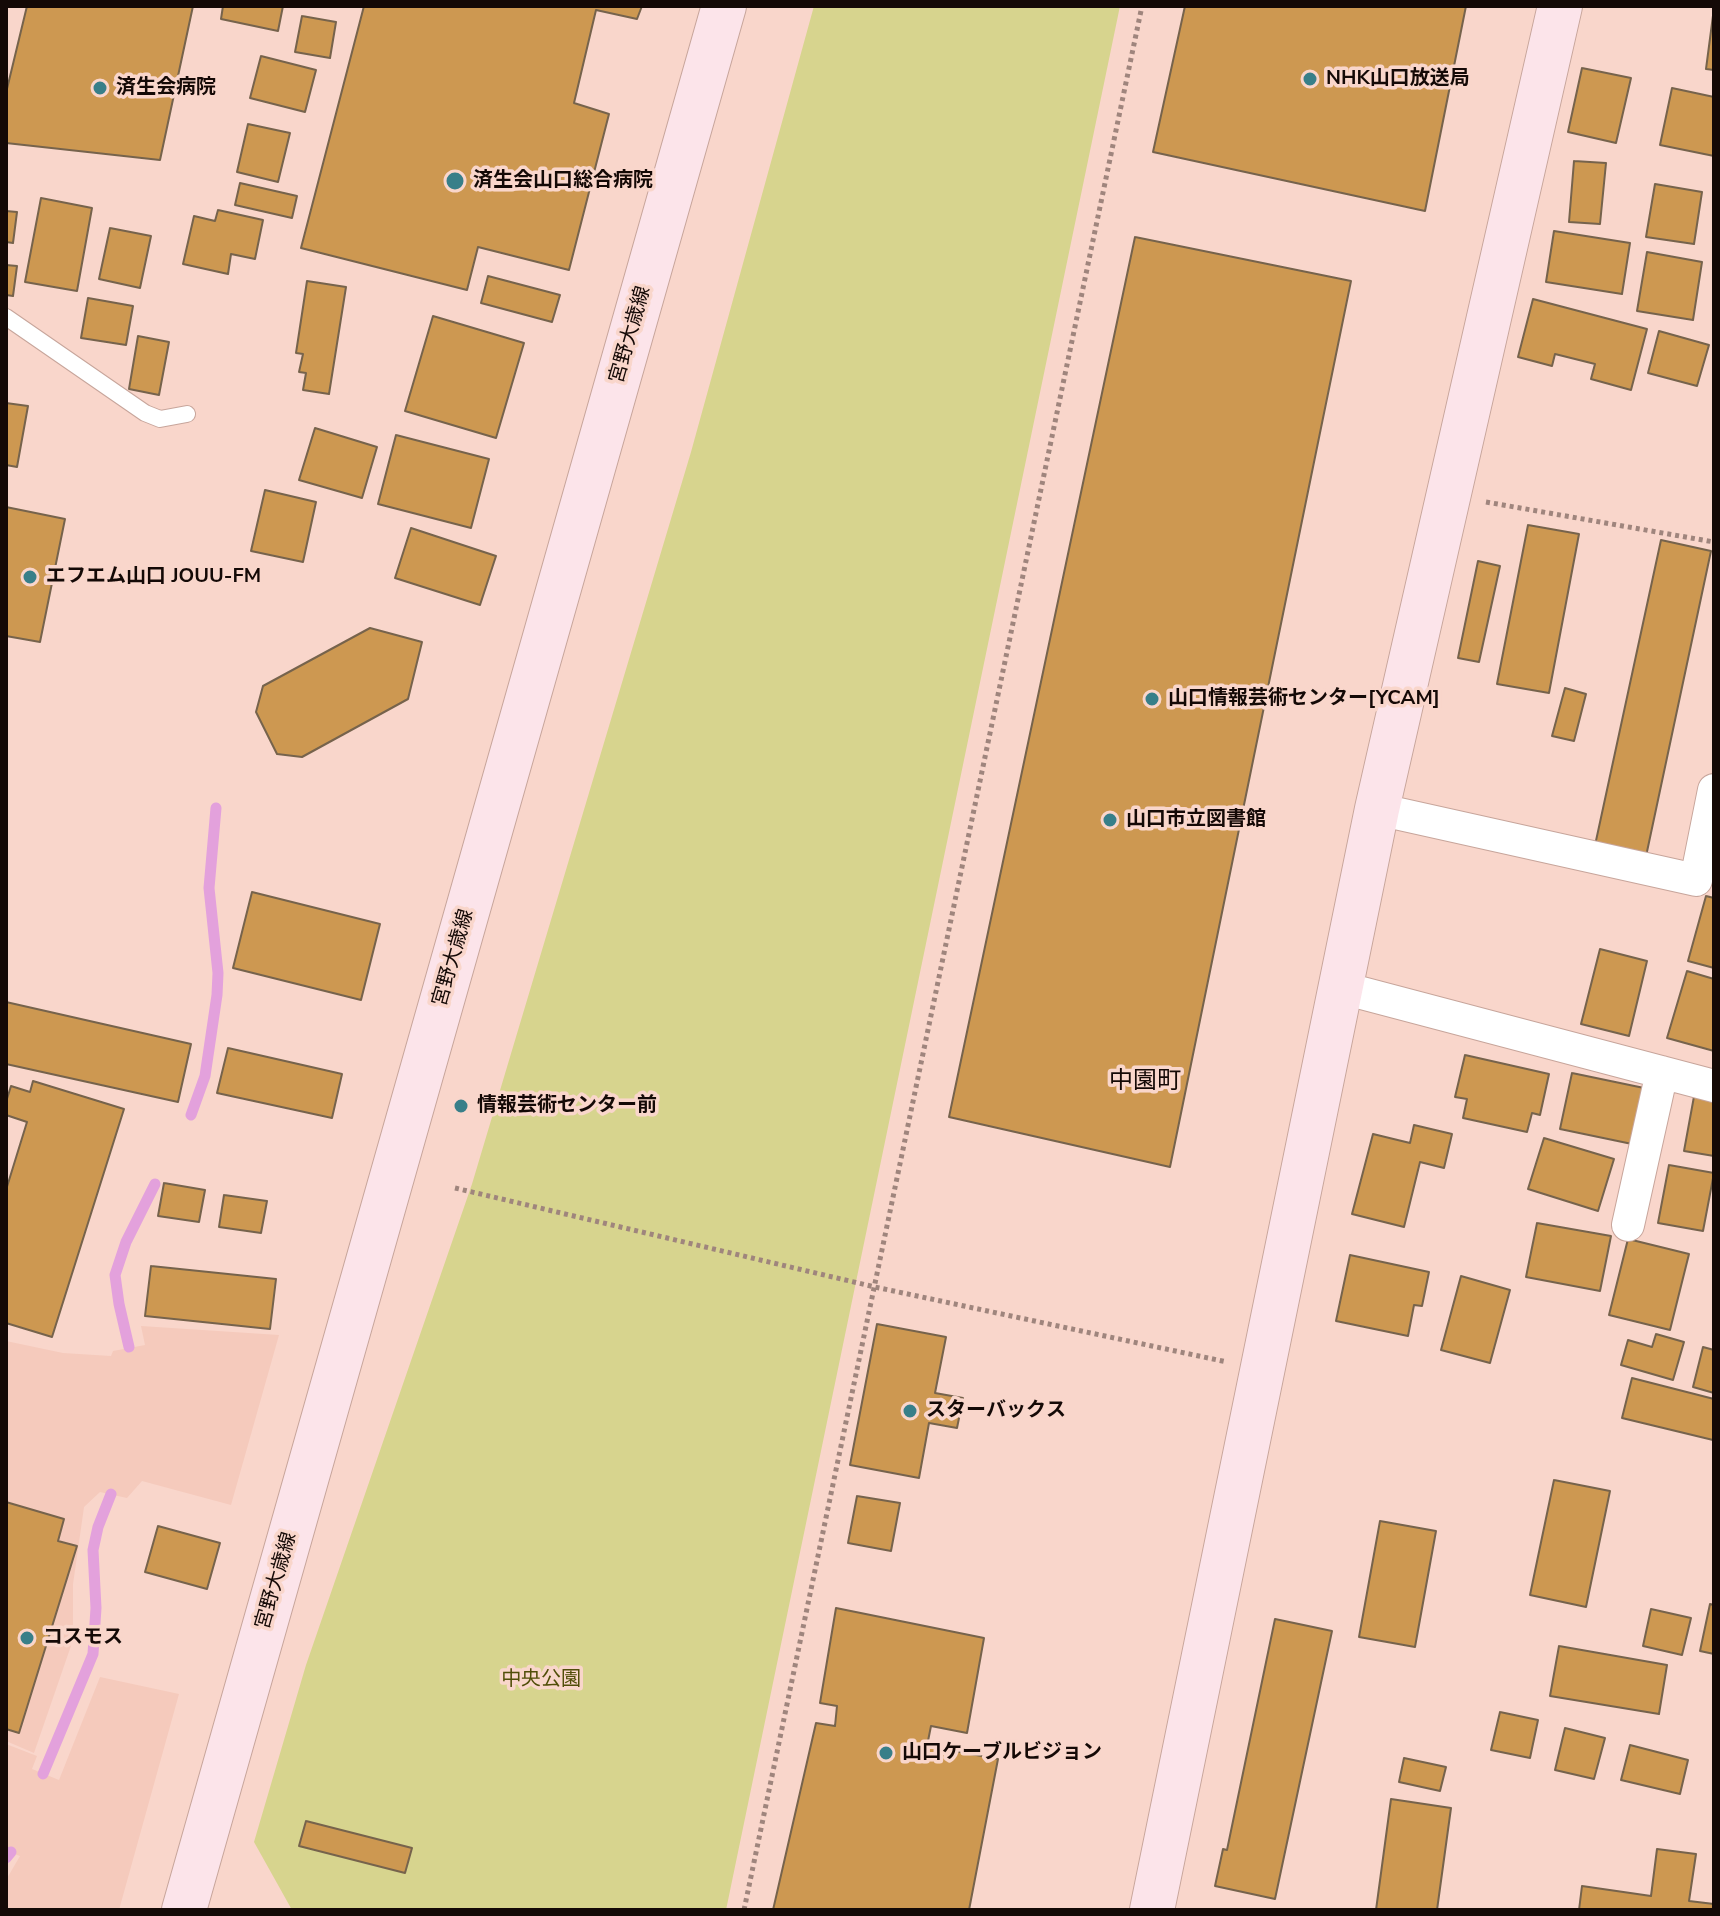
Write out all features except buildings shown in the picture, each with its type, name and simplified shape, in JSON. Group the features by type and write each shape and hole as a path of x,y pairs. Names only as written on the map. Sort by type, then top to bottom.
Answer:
{"main road":[{"name":"宮野大歳線","path":"184,1910 724,6"},
{"path":"1152,1910 1377,809 1560,6"}],"street":[{"path":"1377,809 1696,880 1714,790"},
{"path":"1339,987 1714,1086"},
{"path":"1628,1225 1662,1072"}],"lane":[{"path":"6,317 145,413 160,419 187,414"}],"path":[{"path":"744,1910 1142,6"},
{"path":"1448,496 1714,542"},
{"path":"455,1188 875,1287 1236,1363"}],"shaded area":[{"path":"141,1326 279,1335 231,1505 142,1481 127,1498 100,1492 84,1507 73,1584 73,1640 34,1753 6,1741 6,1341 63,1353 111,1356 113,1351 145,1345"},
{"path":"100,1677 179,1694 119,1910 6,1910 6,1880 20,1856 6,1851 6,1744 37,1756 32,1769 59,1780"}],"green space":[{"name":"中央公園","path":"814,6 1120,6 726,1910 292,1910 254,1842 306,1665 472,1184 691,452"}],"waterway":[{"path":"191,1115 205,1076 217,995 218,973 209,888 216,808"},
{"path":"129,1347 115,1275 126,1242 155,1184"},
{"path":"43,1774 93,1654 96,1608 93,1550 111,1494"},
{"path":"6,1858 11,1852"}],"place":[{"name":"NHK山口放送局","path":"1310,79"},
{"name":"済生会病院","path":"100,88"},
{"name":"済生会山口総合病院","path":"455,181"},
{"name":"エフエム山口 JOUU-FM","path":"30,577"},
{"name":"山口情報芸術センター[YCAM]","path":"1152,699"},
{"name":"山口市立図書館","path":"1110,820"},
{"name":"情報芸術センター前","path":"461,1106"},
{"name":"スターバックス","path":"910,1411"},
{"name":"コスモス","path":"27,1638"},
{"name":"山口ケーブルビジョン","path":"886,1753"}],"district":[{"name":"中園町","path":"1145,1082"}]}
